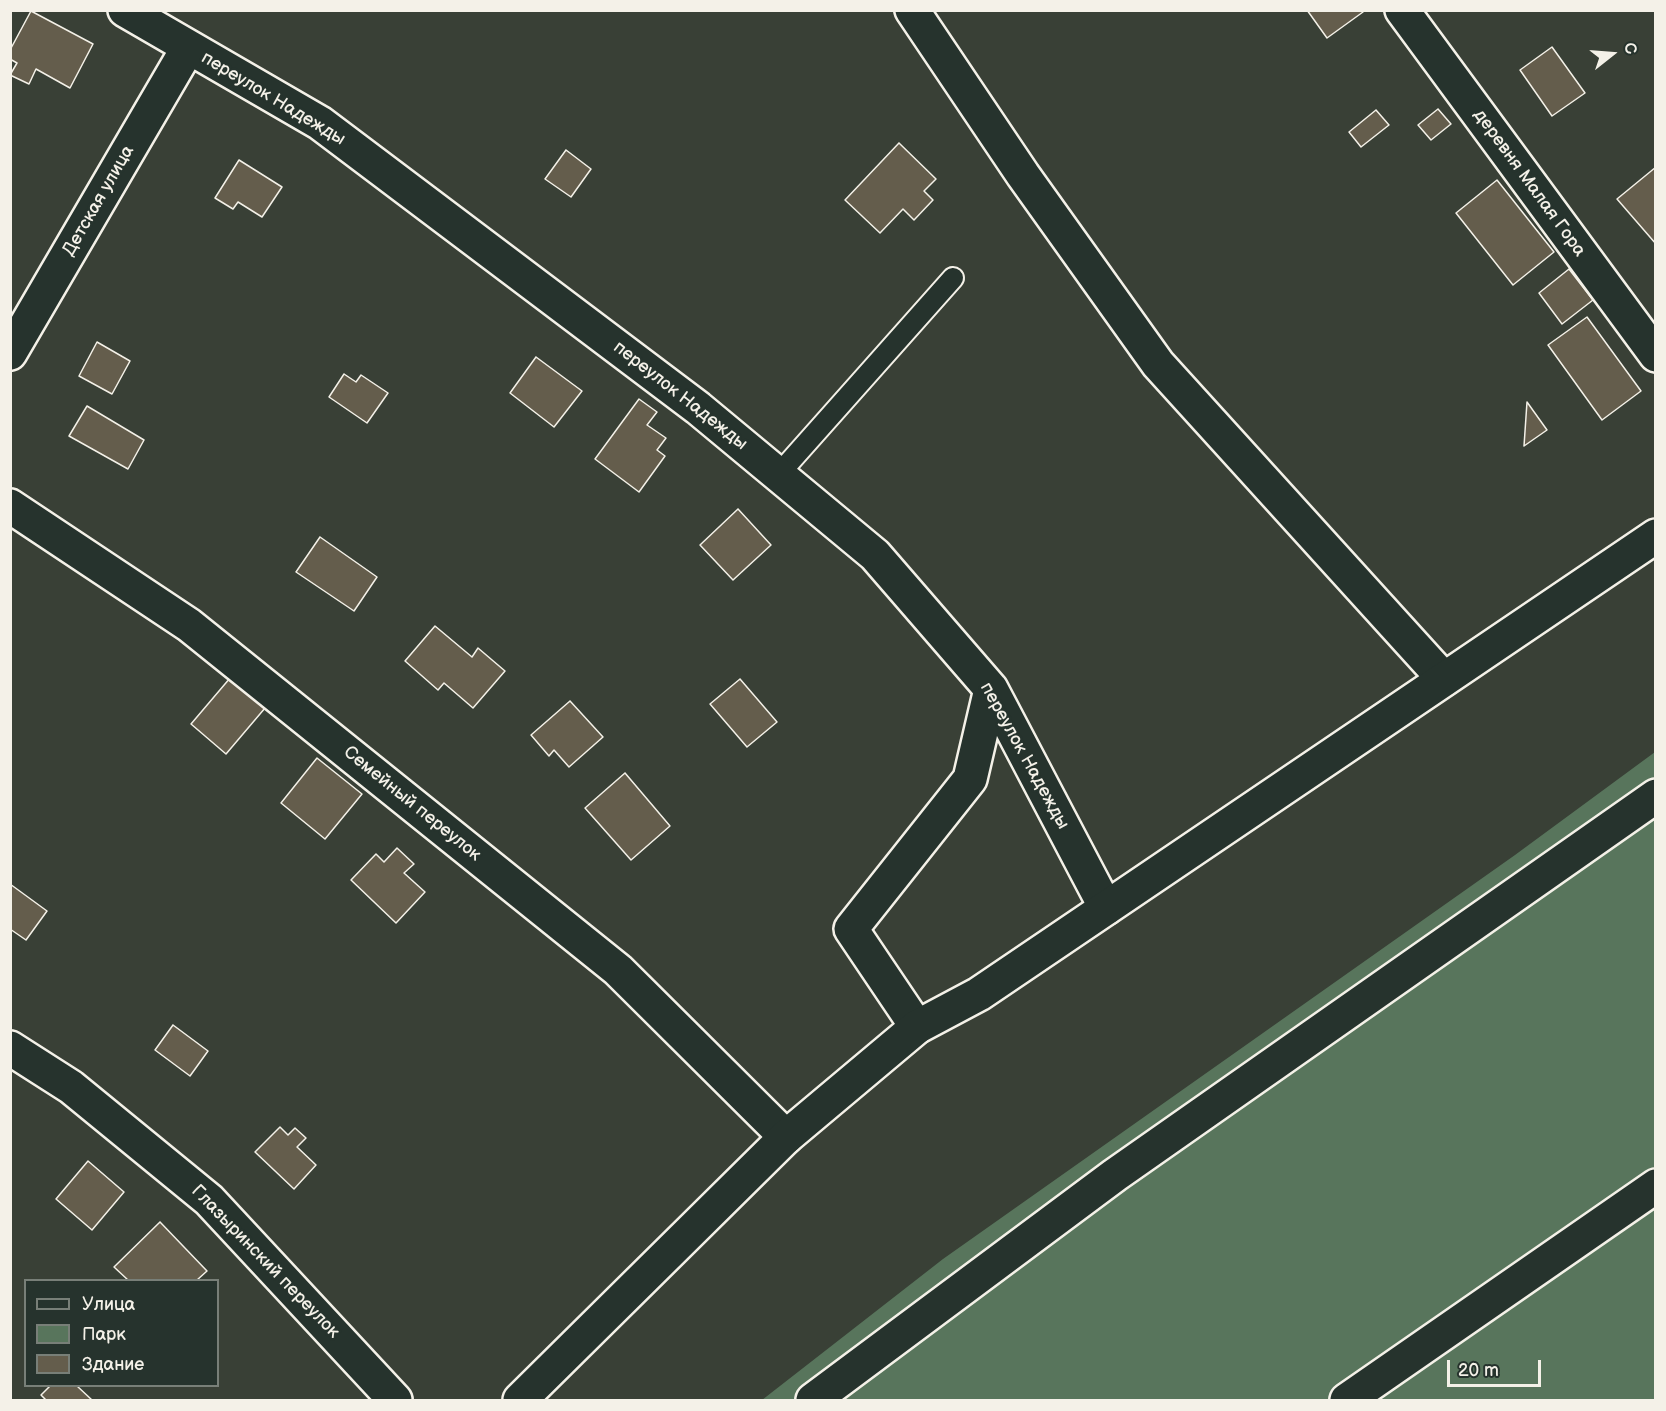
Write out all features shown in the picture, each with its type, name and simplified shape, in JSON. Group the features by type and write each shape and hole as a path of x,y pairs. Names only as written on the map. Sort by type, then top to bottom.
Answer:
{"street":[{"name":"переулок Надежды","path":"125,10 320,123 698,408 875,555 992,689 1106,908"},
{"path":"912,10 1023,175 1158,364 1444,679"},
{"name":"деревня Малая Гора","path":"1402,10 1656,355"},
{"name":"Детская улица","path":"10,353 188,48"},
{"name":"Семейный переулок","path":"10,506 189,625 618,970 786,1137"},
{"path":"520,1401 786,1137 917,1027 979,994 1656,536"},
{"path":"917,1027 851,930 970,779 992,689"},
{"path":"813,1401 1125,1168 1656,796"},
{"name":"Глазыринский переулок","path":"10,1048 72,1087 209,1200 395,1401"},
{"path":"1347,1401 1656,1186"}],"lane":[{"path":"778,475 953,278"}],"green space":[{"path":"1655,752 1655,1400 762,1400 943,1259 1515,855"}],"building":[{"path":"1307,10 1362,10 1363,12 1327,38"},
{"path":"31,11 93,44 70,88 36,69 29,84 10,75 17,63 10,59 10,50"},
{"path":"1552,47 1585,93 1552,116 1520,70"},
{"path":"1438,109 1451,124 1431,140 1418,125"},
{"path":"1376,110 1389,125 1361,147 1349,132"},
{"path":"899,143 936,179 924,191 933,200 914,220 903,209 880,233 845,200"},
{"path":"566,150 591,169 571,197 545,179"},
{"path":"239,160 282,187 262,217 238,202 233,209 215,198"},
{"path":"1656,167 1656,244 1617,199"},
{"path":"1497,180 1554,252 1513,285 1456,213"},
{"path":"1569,269 1593,300 1562,324 1539,293"},
{"path":"1587,317 1641,391 1602,420 1548,345"},
{"path":"97,342 130,361 112,394 79,376"},
{"path":"536,357 582,391 554,427 510,393"},
{"path":"344,374 356,382 361,375 388,393 367,423 329,397"},
{"path":"639,399 657,412 647,425 666,438 657,450 665,456 639,492 595,459"},
{"path":"1527,402 1547,430 1524,446"},
{"path":"87,406 144,440 128,469 69,436"},
{"path":"738,509 771,545 733,580 700,545"},
{"path":"320,537 377,577 354,611 296,572"},
{"path":"435,626 472,657 478,648 505,671 473,708 444,683 438,690 405,661"},
{"path":"236,671 271,701 226,754 191,724"},
{"path":"740,679 777,722 747,747 710,704"},
{"path":"570,701 603,737 569,767 554,750 549,756 531,735"},
{"path":"317,758 362,794 325,839 281,803"},
{"path":"625,773 670,826 631,860 585,808"},
{"path":"397,848 414,864 404,873 425,892 396,923 351,880 376,854 384,862"},
{"path":"10,884 47,911 26,940 10,929"},
{"path":"173,1025 208,1051 190,1076 155,1050"},
{"path":"280,1127 288,1135 295,1128 306,1138 297,1147 316,1165 294,1189 255,1152"},
{"path":"88,1161 124,1192 92,1230 56,1199"},
{"path":"160,1222 207,1271 198,1279 127,1279 114,1267"},
{"path":"49,1387 78,1387 92,1400 46,1400 41,1395"}]}
